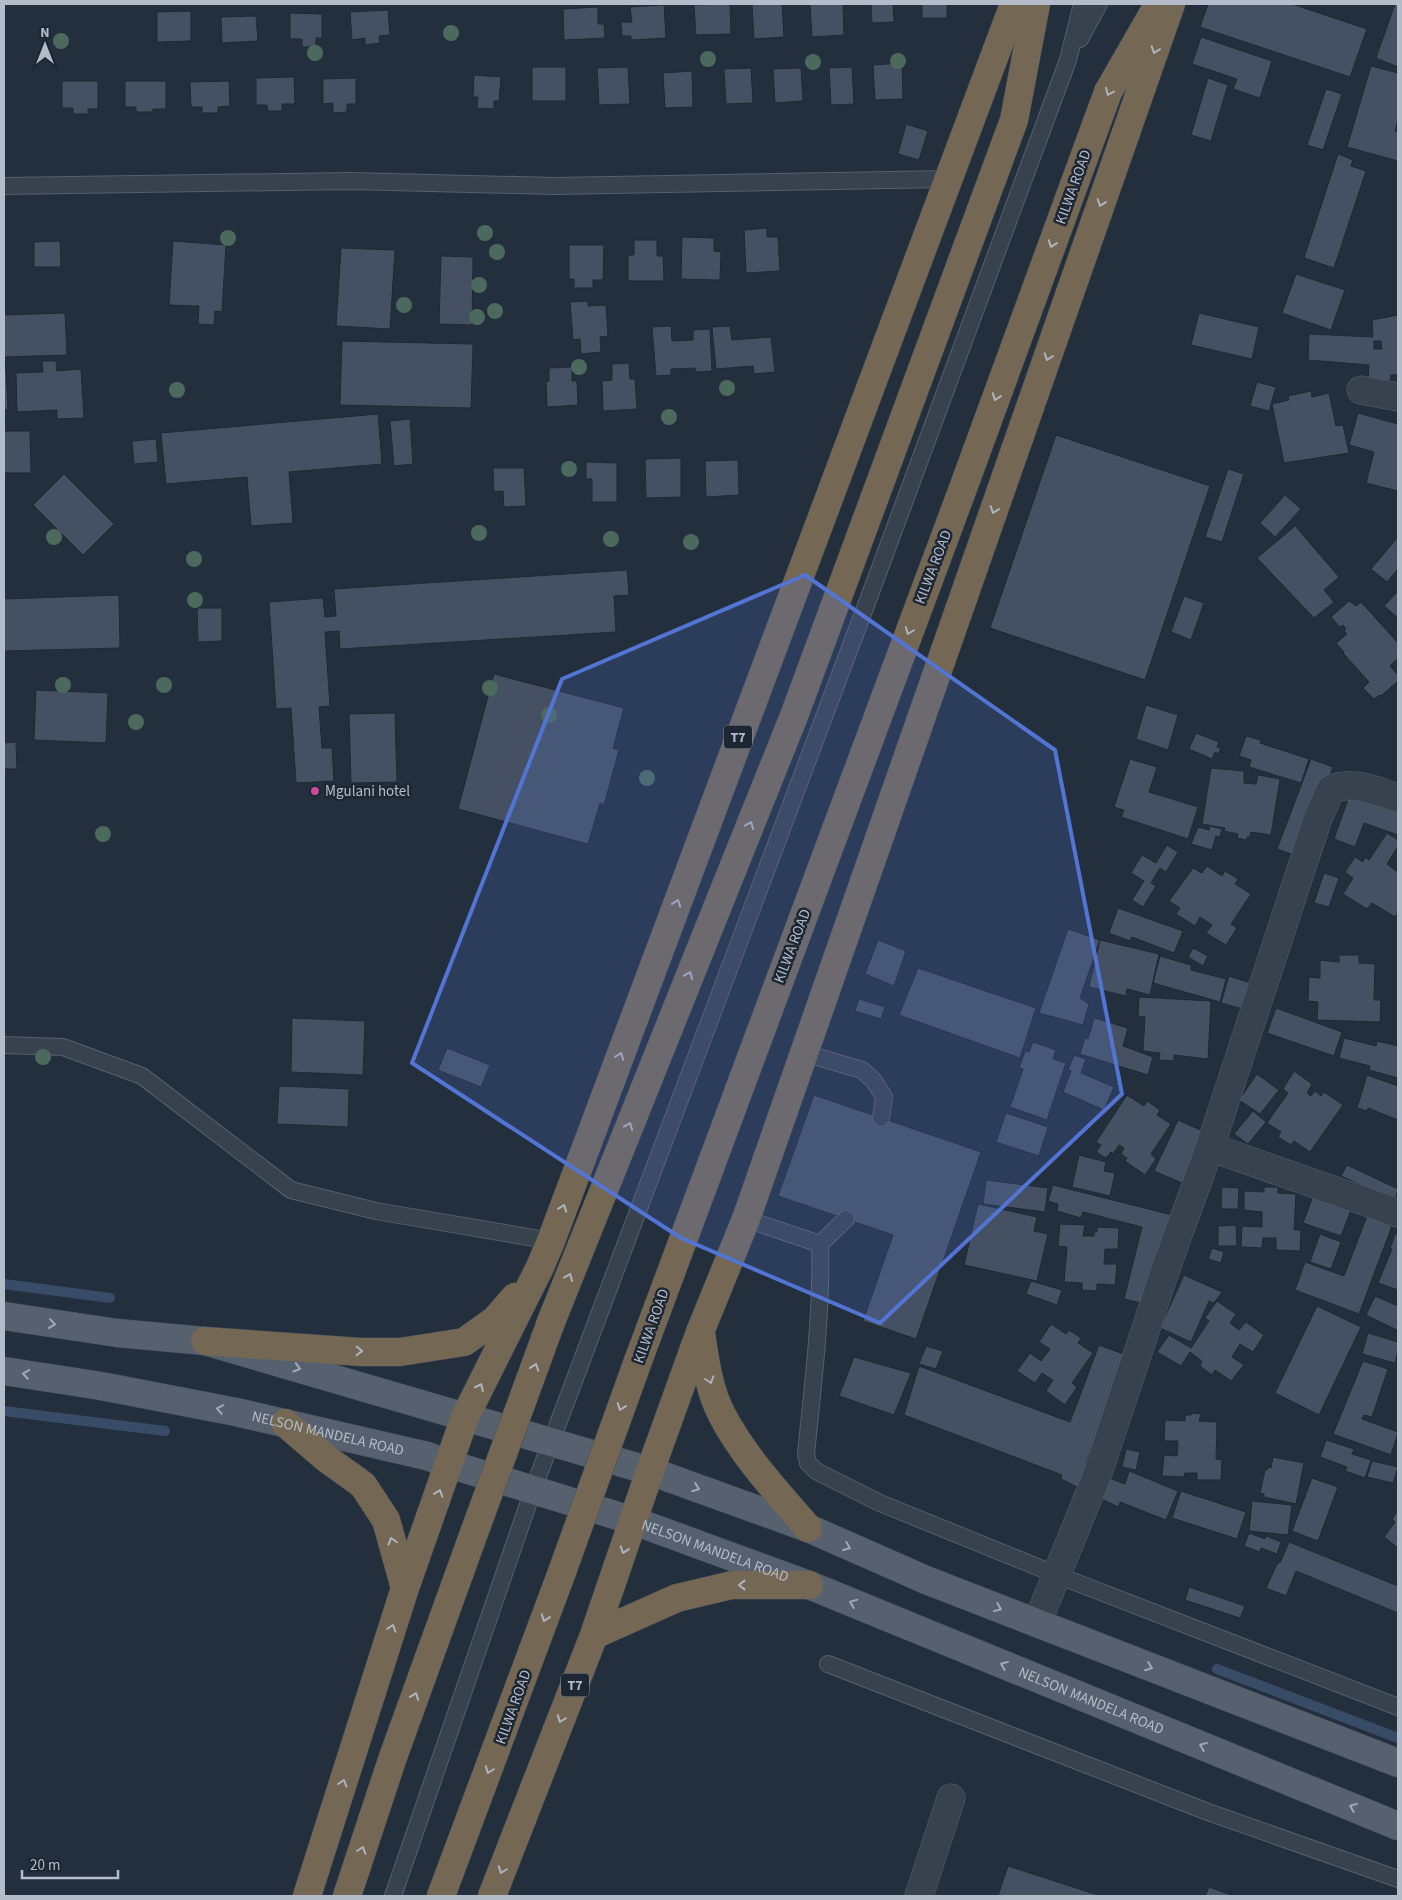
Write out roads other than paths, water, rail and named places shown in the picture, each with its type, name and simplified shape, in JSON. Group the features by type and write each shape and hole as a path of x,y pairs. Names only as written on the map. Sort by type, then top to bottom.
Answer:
{"highway":[{"name":"T7","path":"307,1896 405,1588 464,1417 540,1267 551,1241 1014,4"},
{"path":"347,1896 392,1757 551,1322 794,716 1014,120 1036,4"},
{"name":"KILWA ROAD","path":"441,1896 562,1572 704,1180 962,491 1108,92 1158,4"},
{"name":"T7","path":"492,1896 594,1635 700,1332 746,1219 1171,4"},
{"path":"205,1341 360,1352 400,1352 464,1342 496,1320 540,1267"},
{"path":"700,1332 707,1373 721,1414 747,1457 808,1528"},
{"path":"285,1423 363,1485 386,1520 405,1588"},
{"path":"594,1635 678,1598 732,1585 809,1585"}],"main road":[{"path":"4,1316 117,1333 205,1341 650,1471 808,1528 926,1580 1398,1763"},
{"name":"NELSON MANDELA ROAD","path":"4,1370 101,1386 236,1412 427,1456 634,1521 809,1585 1398,1826"}],"street":[{"path":"1361,390 1398,397"},
{"path":"1037,1624 1098,1473 1166,1268 1210,1147 1318,818 1331,789 1340,785 1361,786 1398,798"},
{"path":"1210,1147 1398,1213"},
{"path":"919,1896 951,1798"}],"lane":[{"path":"392,1896 533,1490 1068,60 1082,4"},
{"path":"1068,60 1099,4"},
{"path":"4,186 351,181 555,186 948,179"},
{"path":"4,1045 63,1047 142,1076 291,1190 376,1211 551,1241"},
{"path":"804,1053 862,1070 874,1080 884,1097 881,1118"},
{"path":"746,1219 820,1244"},
{"path":"846,1219 820,1244 821,1275 818,1334 806,1454 808,1463 816,1471 880,1503 1057,1575 1398,1707"},
{"path":"828,1664 1208,1812 1398,1878"}],"waterway":[{"path":"4,1284 110,1298"},
{"path":"4,1411 165,1431"},
{"path":"1217,1669 1398,1738"}],"place":[{"name":"Mgulani hotel","path":"315,791"}]}
